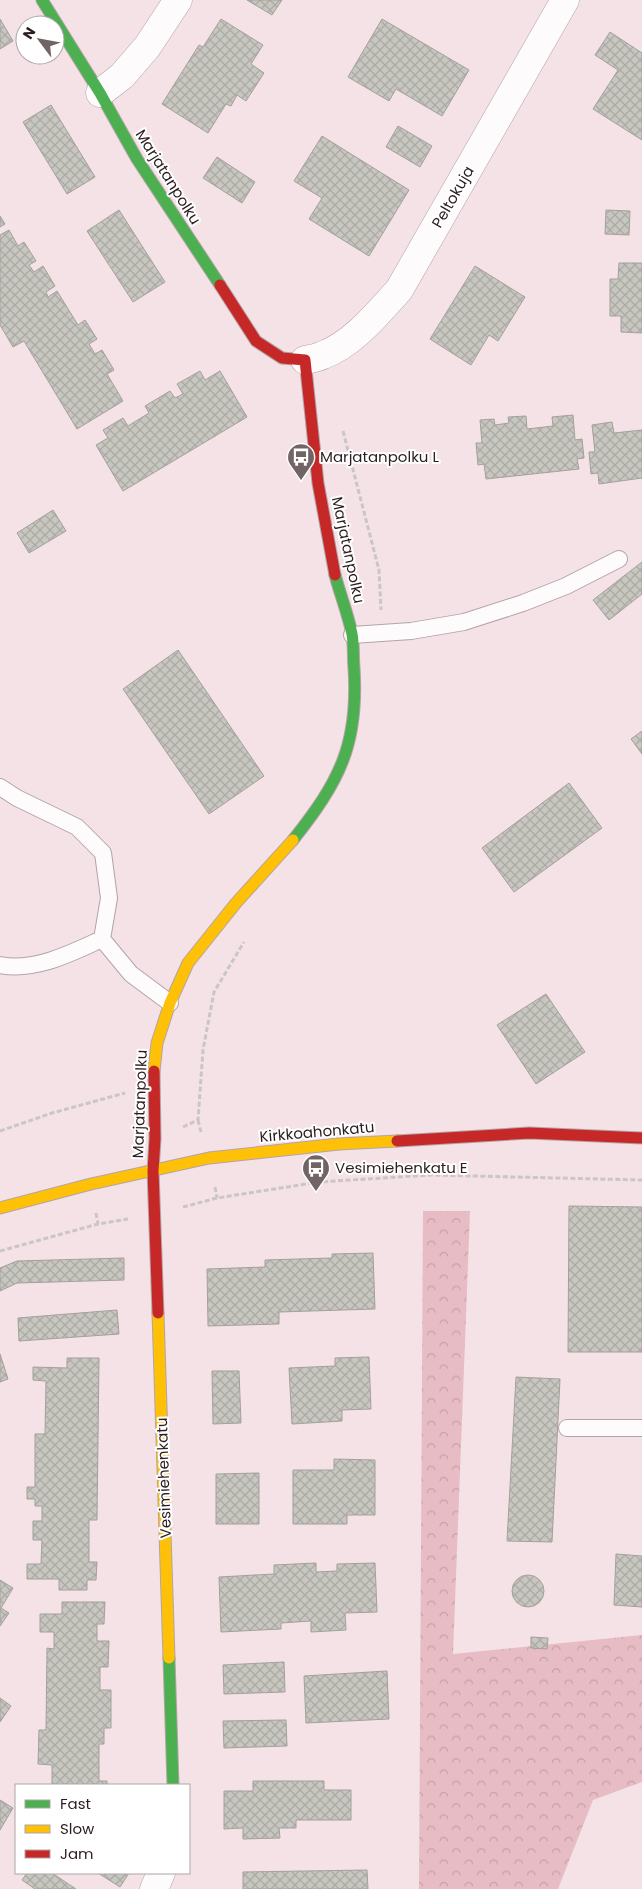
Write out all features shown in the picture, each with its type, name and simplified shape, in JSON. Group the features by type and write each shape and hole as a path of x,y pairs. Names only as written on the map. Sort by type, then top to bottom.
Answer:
{"street":[{"name":"Marjatanpolku","path":"42,0 100,93 137,159 256,341 282,358 304,360 318,483 333,568 352,635 356,696 350,742 339,772 319,807 283,853 236,903 188,963 170,1003 157,1043 154,1072 152,1171"},
{"path":"100,93 122,76 147,47 178,0"},
{"name":"Peltokuja","path":"304,360 324,355 342,345 366,326 399,290 565,0"},
{"name":"Kirkkoahonkatu","path":"0,1208 91,1184 209,1158 338,1144 528,1132 642,1138"},
{"name":"Vesimiehenkatu","path":"152,1171 156,1214 173,1784"},
{"path":"154,1889 161,1874"}],"lane":[{"path":"352,635 410,631 464,622 566,586 619,560"},
{"path":"0,787 17,798 77,827 104,854 109,898 102,939 131,974 170,1003"},
{"path":"0,965 12,967 56,960 102,939"},
{"path":"567,1428 642,1428"}],"path":[{"path":"0,1131 52,1113 155,1084"},
{"path":"0,1251 98,1224 156,1214 217,1198 319,1182 430,1175 642,1180"}],"green space":[{"path":"423,1211 470,1211 453,1654 642,1635 642,1782 593,1800 558,1889 419,1889"}],"building":[{"path":"247,0 282,0 272,15"},
{"path":"0,19 13,41 0,49"},
{"path":"221,19 263,45 251,64 264,73 246,101 237,95 231,106 226,104 208,133 162,104 199,45 203,47"},
{"path":"382,19 469,70 442,116 396,89 389,101 348,77"},
{"path":"610,32 642,53 642,140 593,109 618,70 595,55"},
{"path":"51,105 95,177 67,194 23,122"},
{"path":"398,126 432,146 420,167 386,147"},
{"path":"322,136 409,190 369,256 309,219 322,198 294,181"},
{"path":"217,157 255,182 242,203 203,178"},
{"path":"119,210 165,282 133,302 87,231"},
{"path":"606,210 630,211 629,235 605,234"},
{"path":"0,216 5,224 0,227"},
{"path":"9,230 18,246 24,242 36,261 29,265 34,272 43,266 55,286 46,292 48,297 57,291 78,325 85,320 97,339 89,344 95,354 102,350 114,370 107,374 123,401 77,429 24,341 13,347 0,325 0,235"},
{"path":"619,263 642,263 642,333 621,332 621,316 610,316 610,279 618,279"},
{"path":"475,266 525,297 498,341 489,335 471,365 430,339"},
{"path":"200,371 205,380 220,371 247,417 123,491 96,445 108,438 103,430 123,418 128,426 149,413 145,406 170,391 175,398 183,394 177,384"},
{"path":"573,415 575,440 582,439 584,458 577,459 579,469 486,479 484,464 478,465 476,443 482,443 480,420 494,419 495,425 509,423 508,417 526,416 527,429 553,426 552,417"},
{"path":"612,422 614,433 642,430 642,478 599,484 598,473 591,474 589,452 595,452 592,425"},
{"path":"53,510 66,531 29,553 17,533"},
{"path":"642,562 642,594 609,620 593,600"},
{"path":"178,650 264,776 209,814 123,689"},
{"path":"642,731 642,754 631,739"},
{"path":"569,783 602,828 514,892 482,848"},
{"path":"546,994 585,1052 536,1084 497,1025"},
{"path":"569,1206 642,1207 642,1352 568,1352"},
{"path":"373,1253 375,1309 279,1312 279,1324 208,1326 207,1269 265,1267 265,1260 332,1258 332,1254"},
{"path":"124,1258 124,1280 17,1283 0,1291 0,1268 17,1261"},
{"path":"117,1310 119,1334 19,1341 18,1318"},
{"path":"0,1354 8,1379 0,1382"},
{"path":"369,1357 371,1409 342,1410 342,1421 292,1424 289,1368 335,1366 335,1358"},
{"path":"67,1358 99,1358 97,1520 89,1520 89,1562 97,1562 96,1580 87,1580 87,1590 59,1590 59,1579 27,1579 27,1564 41,1564 42,1540 33,1540 33,1521 42,1521 42,1506 35,1506 35,1499 27,1499 27,1487 35,1487 35,1434 45,1434 46,1381 33,1380 33,1367 67,1368"},
{"path":"212,1371 239,1371 241,1423 213,1424"},
{"path":"516,1377 560,1379 552,1542 507,1541"},
{"path":"334,1459 375,1460 375,1515 347,1515 347,1524 293,1524 293,1470 334,1470"},
{"path":"259,1473 259,1524 216,1524 216,1474"},
{"path":"616,1554 642,1556 642,1607 614,1605"},
{"path":"316,1563 316,1572 337,1571 337,1564 375,1563 377,1612 345,1613 346,1630 311,1632 311,1621 281,1623 281,1629 221,1632 219,1577 274,1574 274,1565"},
{"path":"528,1575 534,1576 539,1580 543,1585 543,1597 539,1602 534,1606 528,1607 522,1606 517,1602 513,1597 512,1591 513,1585 517,1580 522,1576"},
{"path":"0,1580 13,1588 1,1608 9,1613 0,1626"},
{"path":"62,1602 105,1602 104,1624 97,1624 97,1641 109,1641 108,1667 100,1667 100,1690 111,1690 111,1728 104,1728 104,1744 99,1744 99,1781 107,1781 107,1784 52,1784 52,1765 38,1764 39,1730 46,1730 47,1648 54,1649 54,1632 40,1632 40,1614 62,1614"},
{"path":"531,1637 548,1638 547,1649 531,1648"},
{"path":"284,1662 285,1692 224,1694 223,1665"},
{"path":"387,1671 389,1719 306,1723 304,1676"},
{"path":"0,1698 11,1706 0,1722"},
{"path":"286,1720 287,1746 224,1748 223,1721"},
{"path":"253,1781 324,1781 324,1790 351,1790 351,1820 296,1820 296,1828 279,1828 280,1838 243,1839 243,1828 224,1829 224,1791 253,1791"},
{"path":"0,1800 13,1808 0,1830"},
{"path":"367,1870 368,1889 243,1889 243,1872"},
{"path":"26,1874 54,1874 76,1889 35,1889 22,1880"},
{"path":"100,1874 128,1874 120,1887"}],"traffic: fast":[{"path":"42,0 100,93 137,159 220,285"},
{"path":"293,840 323,799 334,780 343,761 353,719 355,695 353,638 335,575"},
{"path":"169,1658 173,1784"}],"traffic: slow":[{"path":"154,1071 157,1043 170,1003 188,963 236,903 293,840"},
{"path":"0,1208 91,1184 209,1158 339,1144 397,1141"},
{"path":"158,1313 169,1658"}],"traffic: jam":[{"path":"220,285 256,341 282,358 305,360 318,483 335,575"},
{"path":"154,1071 155,1139 153,1171 158,1313"},
{"path":"397,1141 529,1133 642,1138"}],"place":[{"name":"Marjatanpolku L","path":"301,481"},
{"name":"Vesimiehenkatu E","path":"316,1192"}]}
